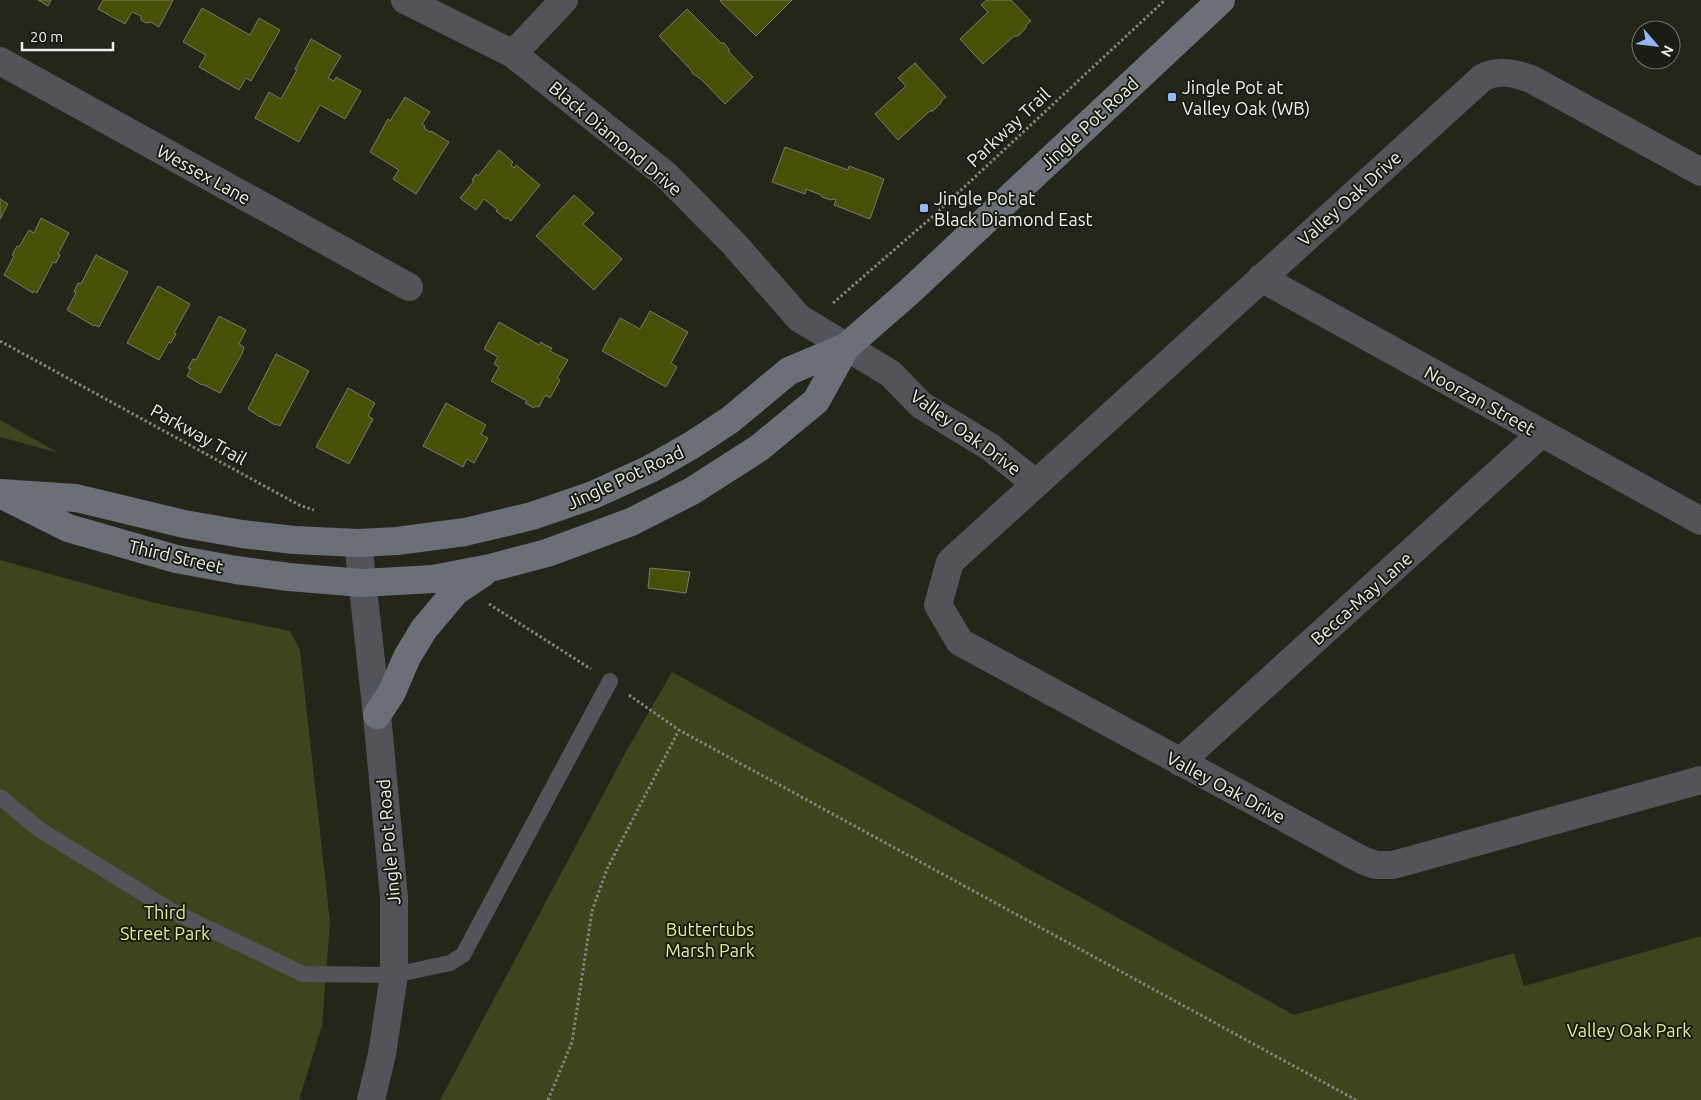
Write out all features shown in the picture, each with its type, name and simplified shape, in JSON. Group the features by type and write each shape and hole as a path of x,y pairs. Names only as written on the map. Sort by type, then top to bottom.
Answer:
{"main road":[{"name":"Jingle Pot Road","path":"358,543 397,541 465,532 532,516 593,495 650,469 692,445 730,420 789,371 846,347 909,292 1221,0"},
{"name":"Jingle Pot Road","path":"362,583 433,579 490,568 547,553 631,522 692,491 759,448 816,401 846,347"},
{"name":"Third Street","path":"0,493 76,498 184,524 242,534 294,540 358,543"},
{"name":"Third Street","path":"0,493 68,528 176,559 289,577 362,583"},
{"path":"377,715 392,692 407,657 424,629 456,591 490,568"}],"street":[{"name":"Black Diamond Drive","path":"405,0 513,54 666,175 734,244 798,318 846,347"},
{"path":"513,54 564,0"},
{"name":"Wessex Lane","path":"0,60 409,287"},
{"name":"Valley Oak Drive","path":"1701,172 1532,79 1502,72 1491,73 1482,78 950,562 938,605 960,642 1362,860 1376,864 1393,865 1701,780"},
{"name":"Noorzan Street","path":"1261,278 1701,522"},
{"name":"Valley Oak Drive","path":"846,347 891,374 921,405 990,447 1036,483"},
{"name":"Becca-May Lane","path":"1180,762 1541,434"},
{"name":"Jingle Pot Road","path":"358,543 377,715 394,897 394,975 382,1054 370,1100"}],"lane":[{"path":"0,797 40,830 172,911 303,974 394,975 450,963 463,955 610,681"}],"path":[{"name":"Parkway Trail","path":"846,293 932,217 1165,0"},
{"name":"Parkway Trail","path":"0,341 299,505 315,510"},
{"path":"486,602 610,681 679,730 1356,1100"},
{"path":"548,1100 572,1042 592,911 608,869 679,730"}],"green space":[{"path":"0,420 59,453 0,437"},
{"name":"Third Street Park","path":"0,560 151,602 290,631 300,650 330,922 322,1026 299,1100 0,1100"},
{"name":"Buttertubs Marsh Park","path":"672,672 1294,1015 1514,953 1524,986 1701,936 1701,1100 440,1100 628,748"}],"building":[{"path":"38,0 51,0 48,6"},
{"path":"103,0 173,0 159,27 151,22 146,23 141,20 141,16 132,12 125,24 98,9"},
{"path":"792,0 756,36 720,1"},
{"path":"987,0 1011,0 1031,21 1018,36 1014,36 983,64 960,39 988,12 981,5"},
{"path":"202,8 250,35 259,18 280,30 251,81 246,78 239,90 199,67 206,55 183,42"},
{"path":"687,9 721,43 724,43 729,52 753,77 725,104 702,80 692,73 659,36"},
{"path":"311,39 341,56 328,78 334,81 336,77 361,91 345,119 320,105 299,142 255,118 269,92 281,99"},
{"path":"915,63 946,97 933,111 930,111 898,140 875,114 906,86 898,78"},
{"path":"405,97 430,112 422,124 425,126 424,128 449,142 416,194 393,179 399,170 370,152 388,119 390,121"},
{"path":"785,147 848,170 849,166 884,179 870,219 834,205 836,200 822,197 806,189 805,194 772,182"},
{"path":"499,150 513,162 511,165 514,168 516,165 540,185 511,221 496,211 498,210 484,199 476,210 460,198 474,181 472,180 476,174 478,176"},
{"path":"574,195 594,213 583,224 622,259 594,290 536,236"},
{"path":"0,199 8,204 0,219"},
{"path":"41,218 69,233 58,254 60,255 56,263 53,262 37,293 34,291 33,293 4,275 17,246 19,247 29,230 34,233"},
{"path":"96,255 128,272 99,327 67,310 76,293 74,292 78,283 81,284"},
{"path":"158,286 190,304 174,333 176,334 159,360 127,343"},
{"path":"650,311 688,332 671,363 677,367 666,387 602,351 620,318 640,329"},
{"path":"219,316 246,330 239,344 244,347 242,354 220,393 187,376 191,369 188,368 193,359 196,360"},
{"path":"499,322 539,345 541,342 552,348 550,351 568,360 557,378 560,380 550,398 545,395 539,407 535,406 534,408 525,403 527,401 491,381 499,367 494,364 498,357 484,349"},
{"path":"276,354 309,371 280,426 248,409"},
{"path":"348,388 375,403 368,416 373,419 349,464 316,447"},
{"path":"446,403 486,425 481,434 488,438 474,463 467,459 463,467 423,446"},
{"path":"650,568 690,572 686,593 648,588"}],"place":[{"name":"Jingle Pot at Valley Oak (WB)","path":"1172,97"},
{"name":"Jingle Pot at Black Diamond East","path":"924,208"}],"park label":[{"name":"Valley Oak Park","path":"1629,1030"}]}
